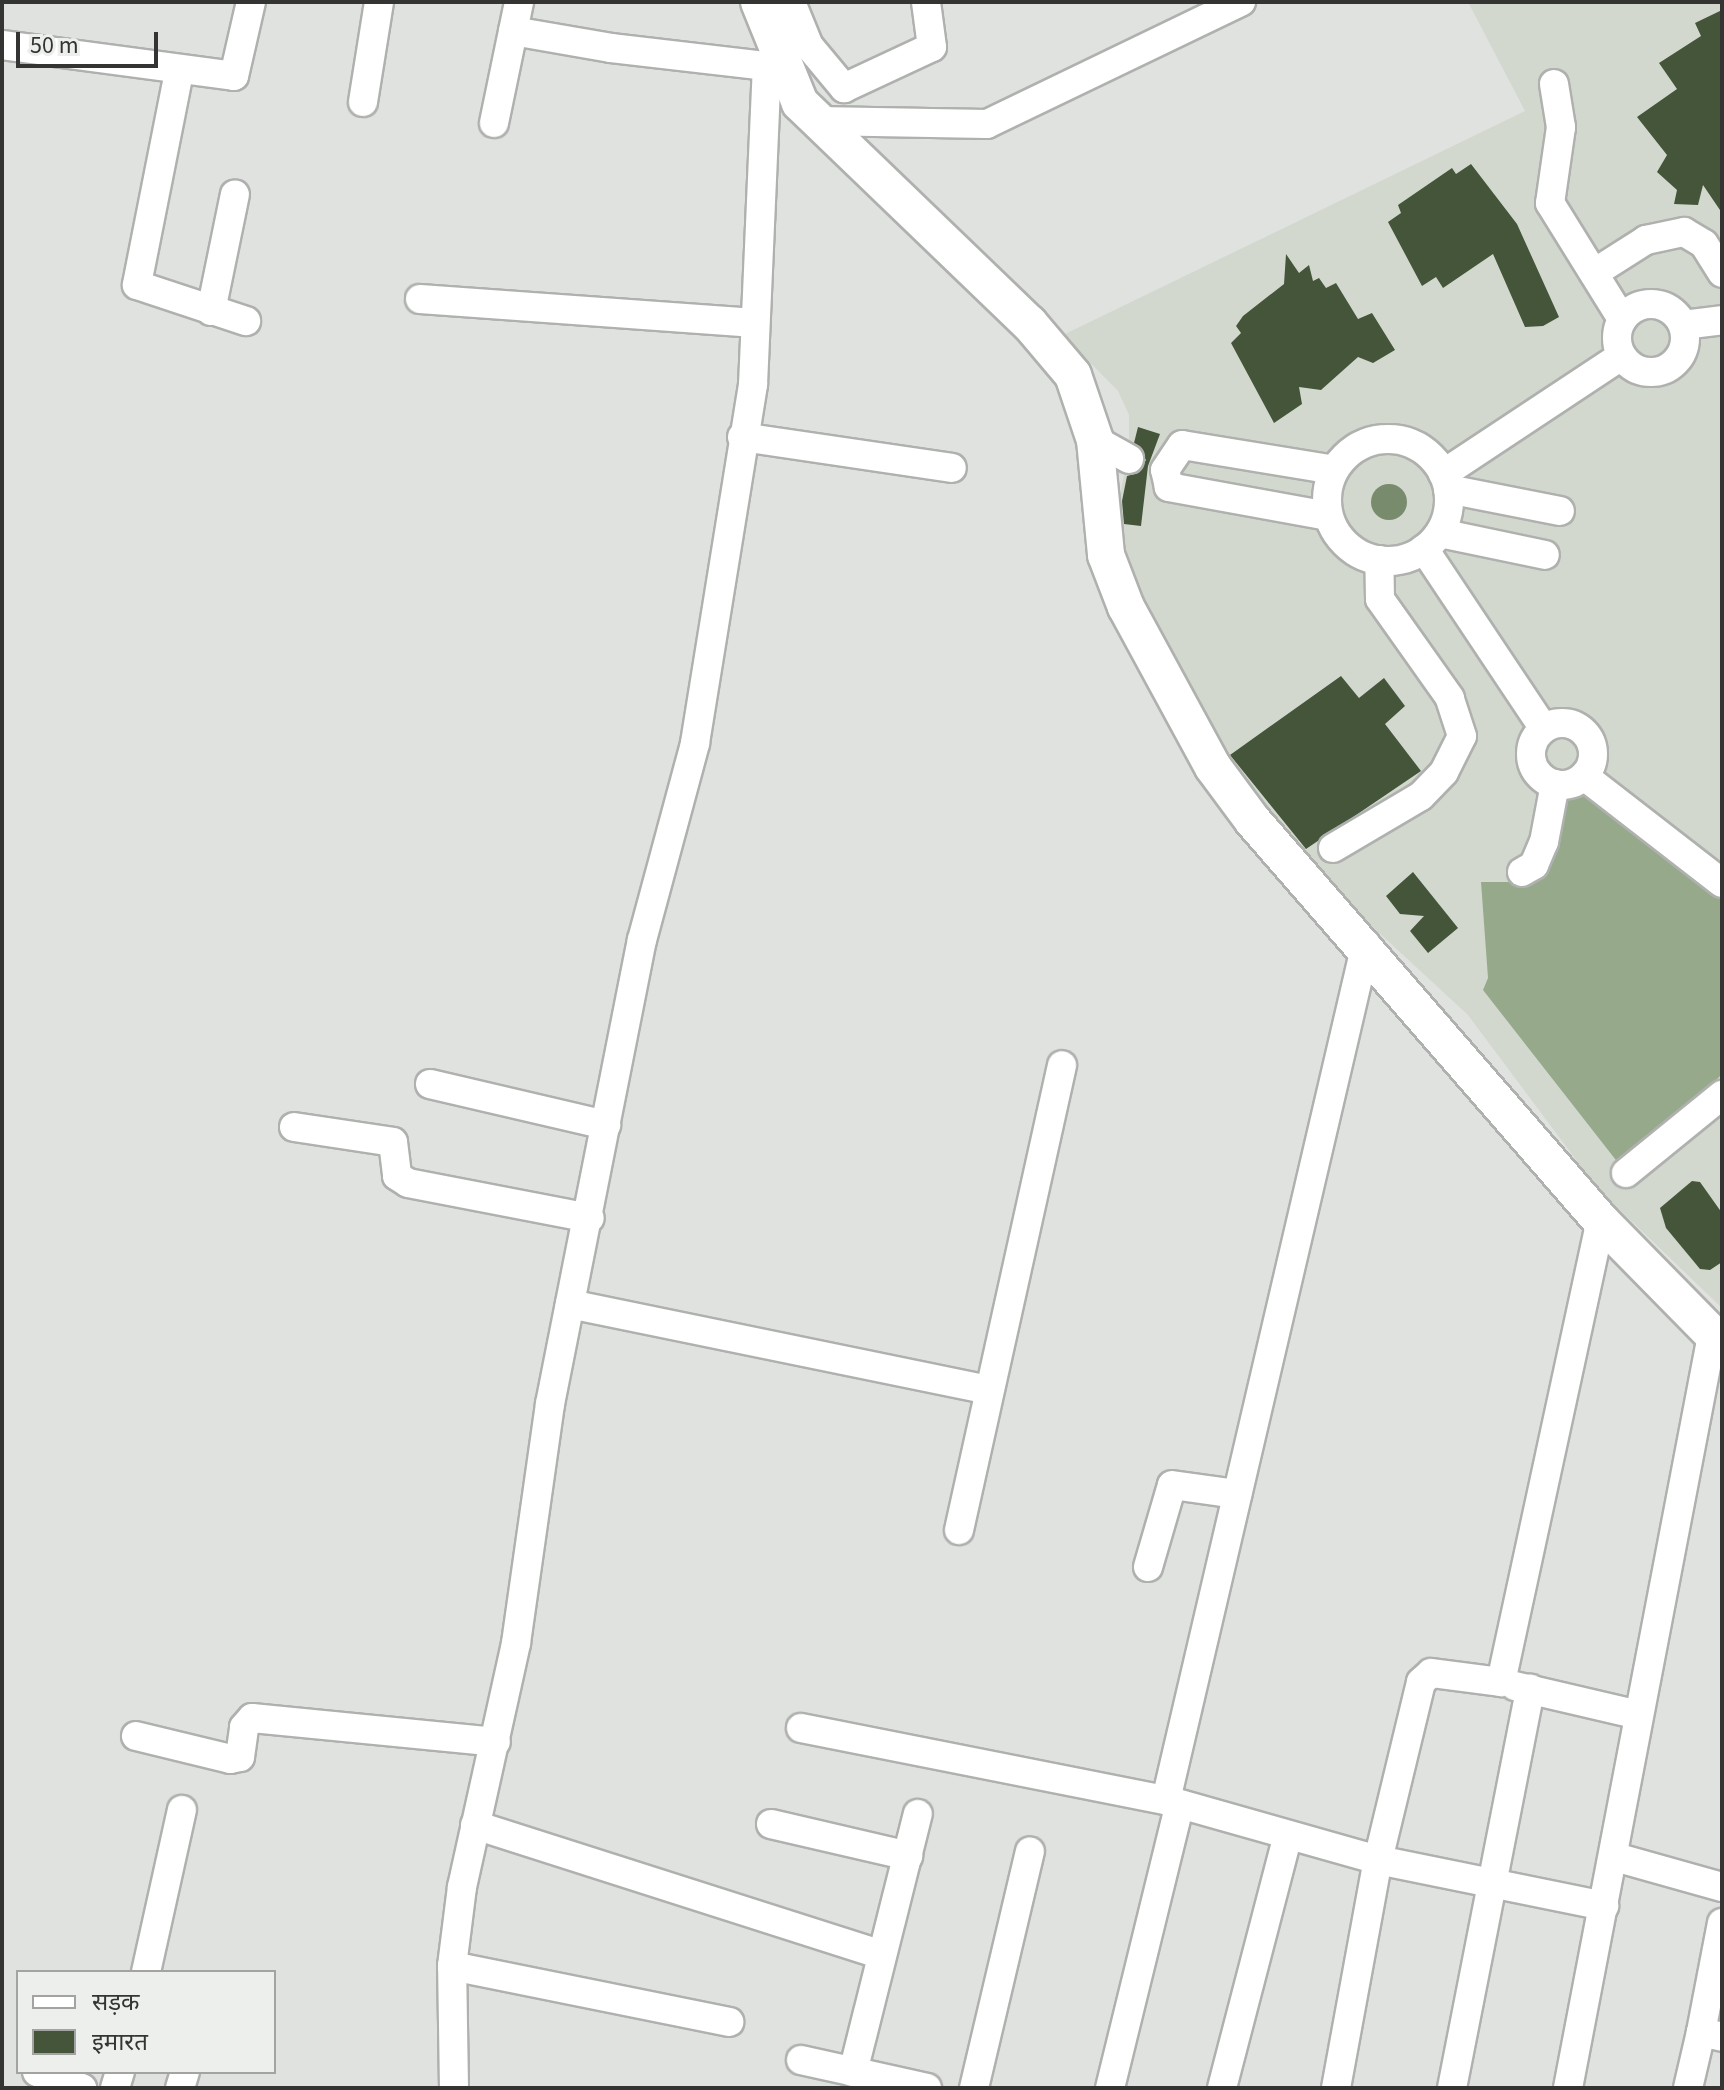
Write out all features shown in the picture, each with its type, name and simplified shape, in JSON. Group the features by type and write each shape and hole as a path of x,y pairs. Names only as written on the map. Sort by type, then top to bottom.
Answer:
{"main road":[{"path":"759,2 773,63 818,121 1029,323 1073,375 1095,440 1106,555 1126,607 1213,767 1253,821 1366,944 1601,1221 1717,1339"}],"street":[{"path":"2,45 179,72 236,75 251,2"},
{"path":"363,102 379,2"},
{"path":"494,123 519,2"},
{"path":"791,2 809,46 844,88 932,47 926,2"},
{"path":"818,121 987,124 1241,2"},
{"path":"455,2088 452,1966 475,1825 496,1742 570,1304 590,1218 642,940 695,743 742,437 753,385 773,63 513,31"},
{"path":"179,72 137,285 246,321"},
{"path":"1554,84 1561,127 1550,203 1622,319"},
{"path":"211,311 235,194"},
{"path":"1594,273 1646,240 1684,232 1704,244 1722,273"},
{"path":"420,299 755,323"},
{"path":"1654,304 1672,311 1683,325 1681,355 1666,369 1646,373 1621,356 1616,337 1622,319 1654,304"},
{"path":"1683,325 1722,320"},
{"path":"1544,729 1432,541 1446,482 1621,356"},
{"path":"742,437 952,468"},
{"path":"1328,516 1334,470 1363,443 1390,438 1427,452 1446,482 1560,511"},
{"path":"1095,440 1150,465 1169,487 1328,516 1356,553 1379,560 1432,541 1545,555"},
{"path":"1150,465 1182,445 1334,470"},
{"path":"1333,848 1421,796 1444,772 1462,736 1450,698 1380,599 1379,560"},
{"path":"1555,784 1533,765 1533,745 1544,729 1563,723 1583,730 1593,748 1584,776"},
{"path":"1555,784 1584,776"},
{"path":"1584,776 1722,883"},
{"path":"1522,872 1534,865 1544,842 1555,784"},
{"path":"1110,2088 1237,1494 1366,944"},
{"path":"959,1530 1062,1065"},
{"path":"430,1084 606,1125"},
{"path":"1626,1173 1720,1101"},
{"path":"294,1127 393,1142 397,1176 408,1183 590,1218"},
{"path":"1501,1682 1601,1221"},
{"path":"570,1304 989,1390"},
{"path":"1568,2088 1615,1857 1639,1715 1717,1339"},
{"path":"1148,1567 1172,1485 1237,1494"},
{"path":"1336,2088 1378,1860 1423,1678 1448,1673 1501,1682 1639,1715"},
{"path":"1452,2088 1530,1689"},
{"path":"136,1736 230,1759 240,1757 244,1727 252,1718 496,1742"},
{"path":"801,1728 1173,1802 1378,1860 1604,1906"},
{"path":"146,1970 182,1810"},
{"path":"853,2072 918,1814"},
{"path":"771,1824 908,1856"},
{"path":"475,1825 882,1955"},
{"path":"1222,2088 1288,1835"},
{"path":"974,2088 1030,1852"},
{"path":"1615,1857 1722,1887"},
{"path":"1688,2088 1712,2035 1722,1923"},
{"path":"452,1966 729,2022"},
{"path":"801,2060 927,2088"},
{"path":"43,2074 82,2088"}],"shaded area":[{"path":"1468,2 1722,2 1722,1308 1597,1188 1468,1015 1336,893 1232,771 1134,601 1115,515 1129,454 1129,415 1118,391 1063,335 1525,111"},
{"path":"1389,484 1401,490 1407,502 1401,514 1389,520 1377,514 1371,502 1377,490"},
{"path":"1591,792 1722,891 1722,1074 1626,1173 1483,990 1488,978 1481,882 1518,882 1563,802"}],"building":[{"path":"1722,10 1722,213 1703,185 1698,205 1674,204 1677,190 1657,172 1667,155 1637,117 1677,89 1659,63 1701,36 1695,23"},
{"path":"1471,164 1517,224 1559,317 1543,326 1525,327 1493,254 1443,288 1436,277 1422,286 1388,222 1401,213 1398,205 1452,168 1456,174"},
{"path":"1286,254 1299,273 1309,265 1313,281 1319,278 1326,288 1336,283 1358,319 1372,313 1395,350 1373,363 1358,357 1321,390 1299,387 1302,404 1274,423 1231,343 1241,333 1236,326 1243,316 1284,284"},
{"path":"1138,427 1160,434 1148,466 1141,526 1124,524 1122,501 1127,476 1138,473 1146,460 1134,443"},
{"path":"1341,676 1359,698 1384,678 1405,706 1385,724 1421,771 1306,849 1230,755"},
{"path":"1413,872 1458,928 1428,953 1410,931 1424,916 1400,914 1386,896"},
{"path":"1692,1181 1700,1182 1722,1213 1722,1262 1710,1270 1700,1269 1666,1228 1660,1208"}]}
